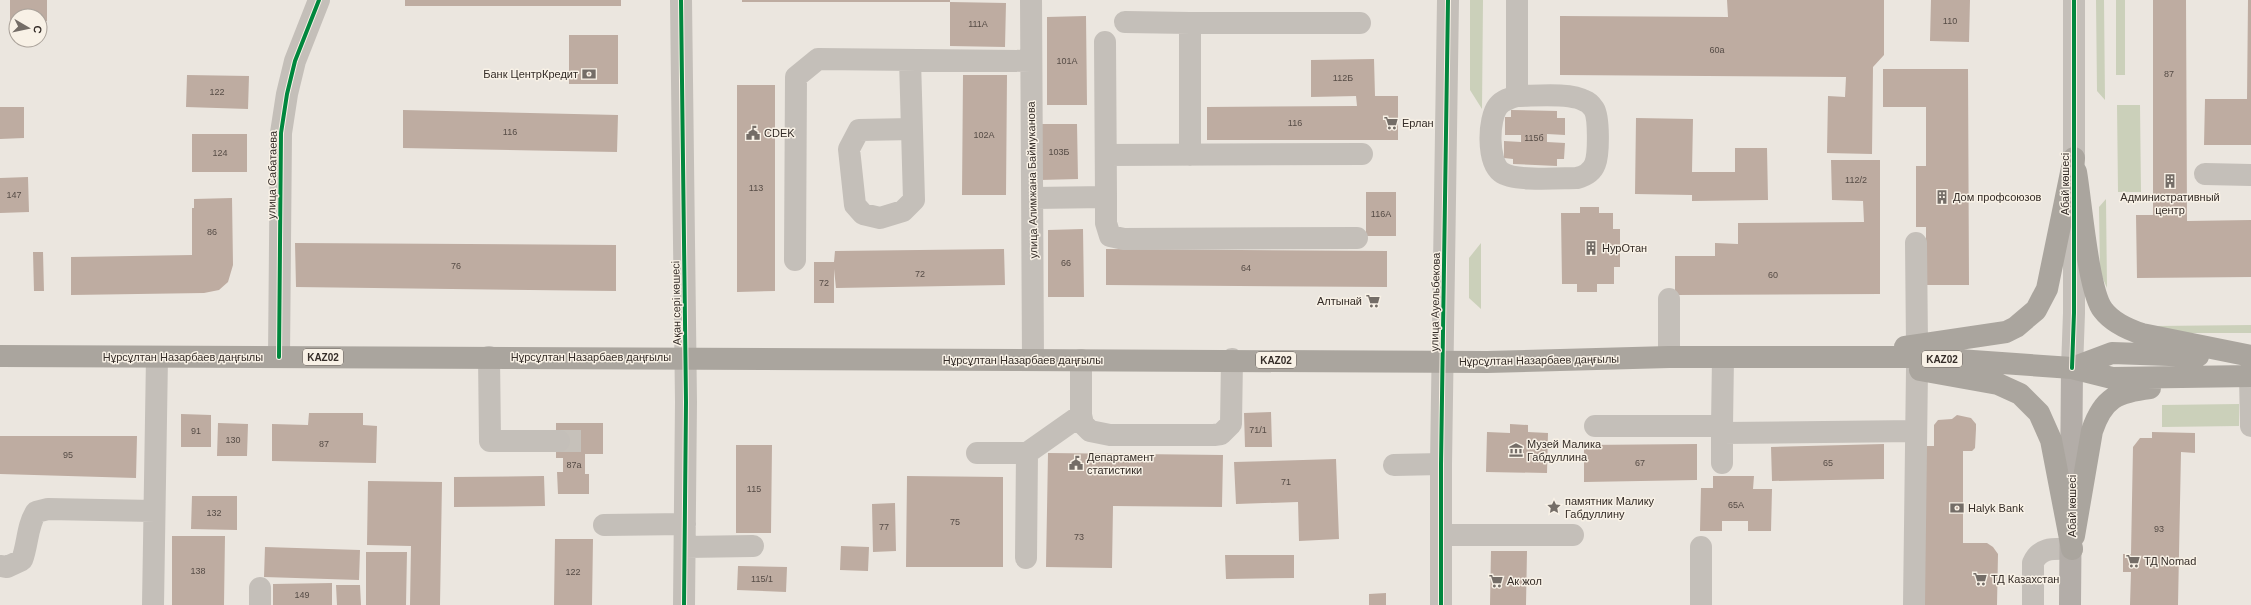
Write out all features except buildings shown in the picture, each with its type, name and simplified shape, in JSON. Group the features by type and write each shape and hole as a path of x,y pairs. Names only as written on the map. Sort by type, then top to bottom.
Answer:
{"highway":[{"path":"1838,356 2006,332 2016,327 2036,310 2047,289 2074,158"},
{"path":"2074,158 2094,290 2102,310 2120,324 2142,334 2251,366"},
{"name":"Нұрсұлтан Назарбаев даңғылы","path":"0,356 1033,360 1232,359 1443,361 1838,356 1916,357 2072,368 2112,378 2251,366"},
{"path":"1838,356 1998,384 2020,394 2030,402 2039,413 2050,440 2072,549"},
{"path":"2072,549 2092,430 2098,414 2106,404 2118,394 2128,390 2251,366"}],"main road":[{"name":"Абай көшесі","path":"2070,605 2072,549 2072,368"}],"street":[{"name":"улица Сабатаева","path":"279,357 281,134 287,94 295,61 319,0"},
{"name":"Ақан сері көшесі","path":"681,0 685,358 684,605"},
{"name":"улица Алимжана Баймуканова","path":"1031,0 1030,61 1033,198 1033,360"},
{"name":"улица Ауельбекова","path":"1441,605 1441,464 1448,0"},
{"path":"1517,0 1517,96"},
{"name":"Абай көшесі","path":"2072,368 2074,313 2074,0"},
{"path":"1125,22 1360,23"},
{"path":"1190,23 1190,155"},
{"path":"1105,42 1106,197 1107,230 1110,236 1117,238 1357,238"},
{"path":"795,260 796,76 818,59 1030,61"},
{"path":"910,60 912,129"},
{"path":"1517,96 1580,98 1594,108 1597,118 1597,156 1591,171 1584,176 1577,178 1511,177 1501,172 1492,161 1492,124 1498,106 1504,101 1517,96"},
{"path":"1106,155 1362,154"},
{"path":"2205,174 2251,175"},
{"path":"1033,198 1106,197"},
{"path":"1916,243 1917,345"},
{"path":"1669,299 1669,357"},
{"path":"153,605 157,357"},
{"path":"489,357 490,441 559,441"},
{"path":"1722,463 1723,357"},
{"path":"1081,360 1081,415 1084,424 1090,431 1099,434 1221,434 1230,424 1232,415 1232,359"},
{"path":"2251,366 2251,426"},
{"path":"1914,605 1917,369"},
{"path":"977,452 1027,453 1081,415"},
{"path":"1595,426 1916,431"},
{"path":"1026,558 1027,453"},
{"path":"1394,465 1441,464"},
{"path":"0,566 7,566 22,560 26,550 30,521 36,512 48,509 154,511"},
{"path":"604,525 685,524"},
{"path":"1441,535 1573,535"},
{"path":"685,547 753,546"},
{"path":"1701,547 1701,605"},
{"path":"2033,605 2033,563 2035,558 2048,548 2072,549"}],"green space":[{"path":"1470,0 1483,0 1482,109 1470,90"},
{"path":"2096,0 2104,0 2105,100 2097,91"},
{"path":"2116,0 2125,0 2125,75 2116,75"},
{"path":"2117,105 2140,105 2141,192 2118,192"},
{"path":"2106,199 2107,288 2100,272 2099,207"},
{"path":"1481,243 1481,309 1469,298 1469,258"},
{"path":"2251,325 2251,333 2178,333 2156,326"},
{"path":"2239,404 2239,426 2162,427 2162,405"}],"tunnel":[{"path":"559,441 591,441"}],"cycle path":[{"path":"279,357 281,133 287,94 295,61 319,0"},
{"path":"681,0 686,402 684,605"},
{"path":"1441,605 1441,464 1448,0"},
{"path":"2072,368 2074,313 2074,0"}],"place":[{"name":"Банк ЦентрКредит","path":"589,74"},
{"name":"Ерлан","path":"1391,123"},
{"name":"CDEK","path":"753,133"},
{"name":"Административный центр","path":"2170,181"},
{"name":"Дом профсоюзов","path":"1942,197"},
{"name":"НурОтан","path":"1591,248"},
{"name":"Алтынай","path":"1373,301"},
{"name":"Музей Малика Габдуллина","path":"1516,450"},
{"name":"Департамент статистики","path":"1076,463"},
{"name":"памятник Малику Габдуллину","path":"1554,507"},
{"name":"Halyk Bank","path":"1957,508"},
{"name":"ТД Nomad","path":"2133,561"},
{"name":"ТД Казахстан","path":"1980,579"},
{"name":"Ак жол","path":"1496,581"}]}
